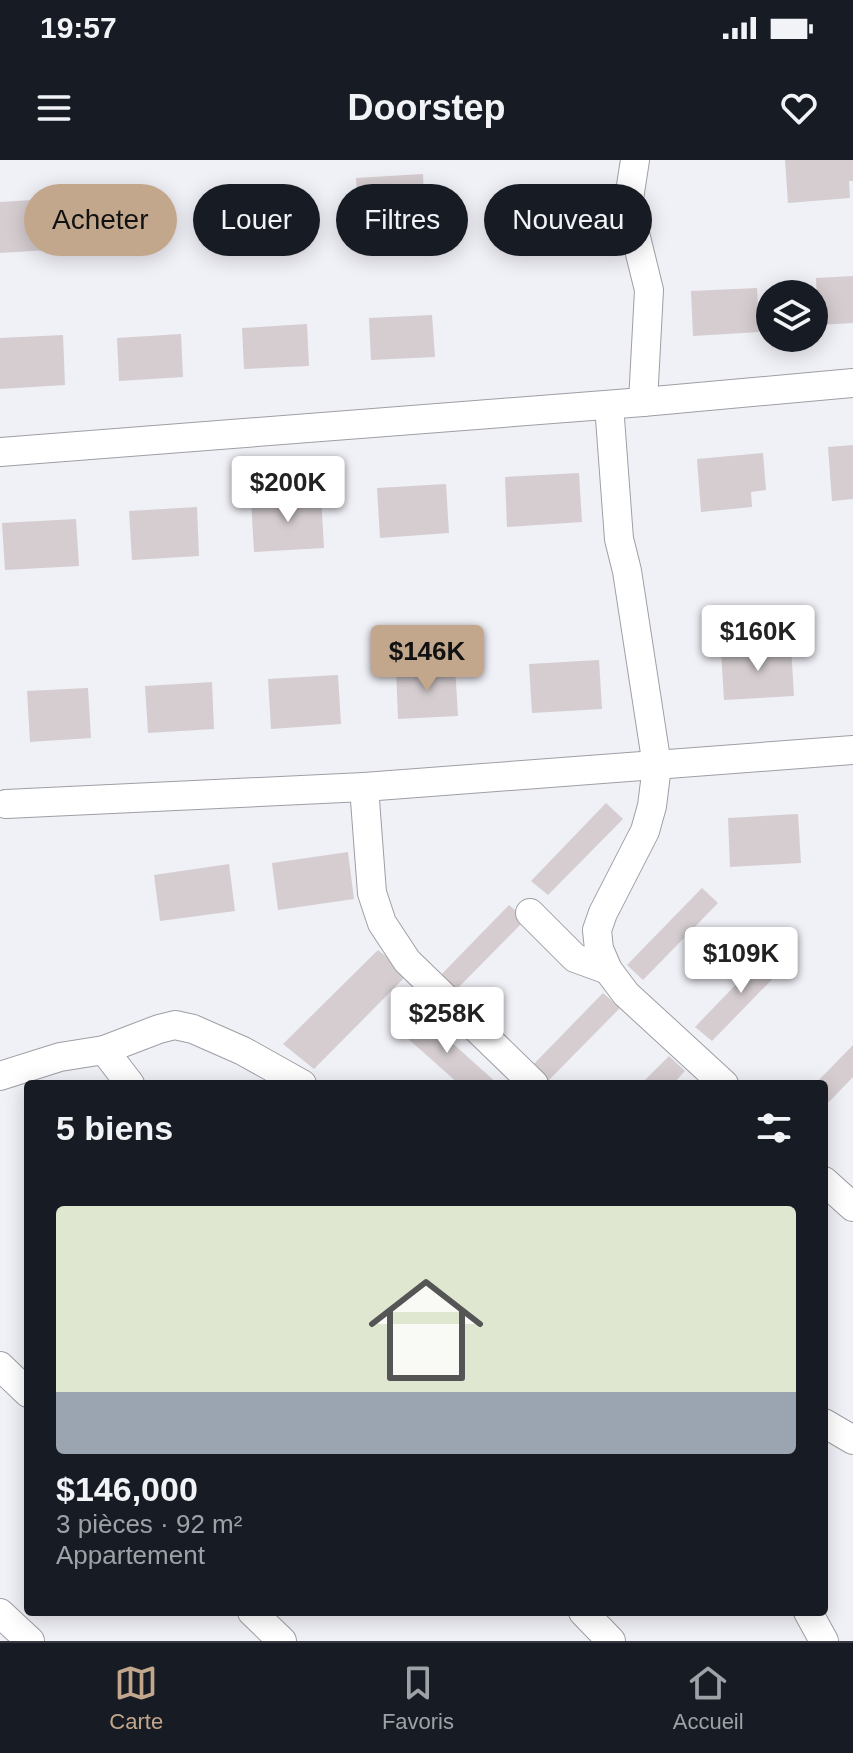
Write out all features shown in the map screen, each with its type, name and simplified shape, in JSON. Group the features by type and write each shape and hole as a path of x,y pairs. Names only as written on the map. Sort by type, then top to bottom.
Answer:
{"street":[{"path":"635,160 628,205 649,290 643,402"},
{"path":"0,452 853,383"},
{"path":"609,405 619,539 627,571 657,766 645,831 597,930 599,949 608,970 626,994 720,1080"},
{"path":"6,804 364,787 853,750"},
{"path":"364,787 372,893 382,923 407,961 530,1080"},
{"path":"530,913 575,958 608,970"},
{"path":"0,1076 60,1057 104,1050 175,1025 193,1029 243,1051 295,1080"},
{"path":"104,1050 127,1080"},
{"path":"828,1185 853,1207"},
{"path":"0,1366 24,1389"},
{"path":"828,1425 853,1440"},
{"path":"0,1613 30,1641"},
{"path":"256,1616 282,1641"},
{"path":"587,1616 611,1641"},
{"path":"810,1616 824,1641"}],"building":[{"path":"785,160 853,160 850,198 788,203"},
{"path":"423,174 423,184 356,184 356,178"},
{"path":"24,200 24,252 0,253 0,202"},
{"path":"853,276 853,323 828,324 828,280 816,278"},
{"path":"756,288 756,332 693,336 691,291"},
{"path":"432,315 435,357 371,360 369,318"},
{"path":"307,324 309,366 244,369 242,328"},
{"path":"181,334 183,377 119,381 117,338"},
{"path":"63,335 65,385 0,389 0,338"},
{"path":"853,445 853,499 832,501 828,447"},
{"path":"763,453 766,490 751,492 752,507 701,512 697,459"},
{"path":"579,473 582,522 507,527 505,477"},
{"path":"446,484 449,533 380,538 377,488"},
{"path":"321,495 324,548 254,552 251,499"},
{"path":"197,507 199,556 132,560 129,511"},
{"path":"76,519 79,566 5,570 2,523"},
{"path":"791,646 794,696 724,700 721,650"},
{"path":"599,660 602,709 532,713 529,664"},
{"path":"455,666 458,716 398,719 396,670"},
{"path":"338,675 341,724 271,729 268,679"},
{"path":"212,682 214,729 148,733 145,686"},
{"path":"88,688 91,738 30,742 27,691"},
{"path":"606,803 623,819 548,895 531,881"},
{"path":"798,814 801,863 730,867 728,818"},
{"path":"348,852 354,899 278,910 272,863"},
{"path":"229,864 235,911 160,921 154,875"},
{"path":"702,888 718,903 643,980 627,965"},
{"path":"509,905 526,919 450,996 434,982"},
{"path":"770,949 787,964 712,1041 695,1027"},
{"path":"378,950 408,974 314,1069 283,1044"},
{"path":"603,993 620,1008 549,1080 540,1080 528,1070"},
{"path":"423,1017 494,1080 454,1080 405,1036"},
{"path":"853,1045 853,1077 828,1103 828,1080 819,1080"},
{"path":"669,1056 685,1071 677,1080 645,1080"}]}
